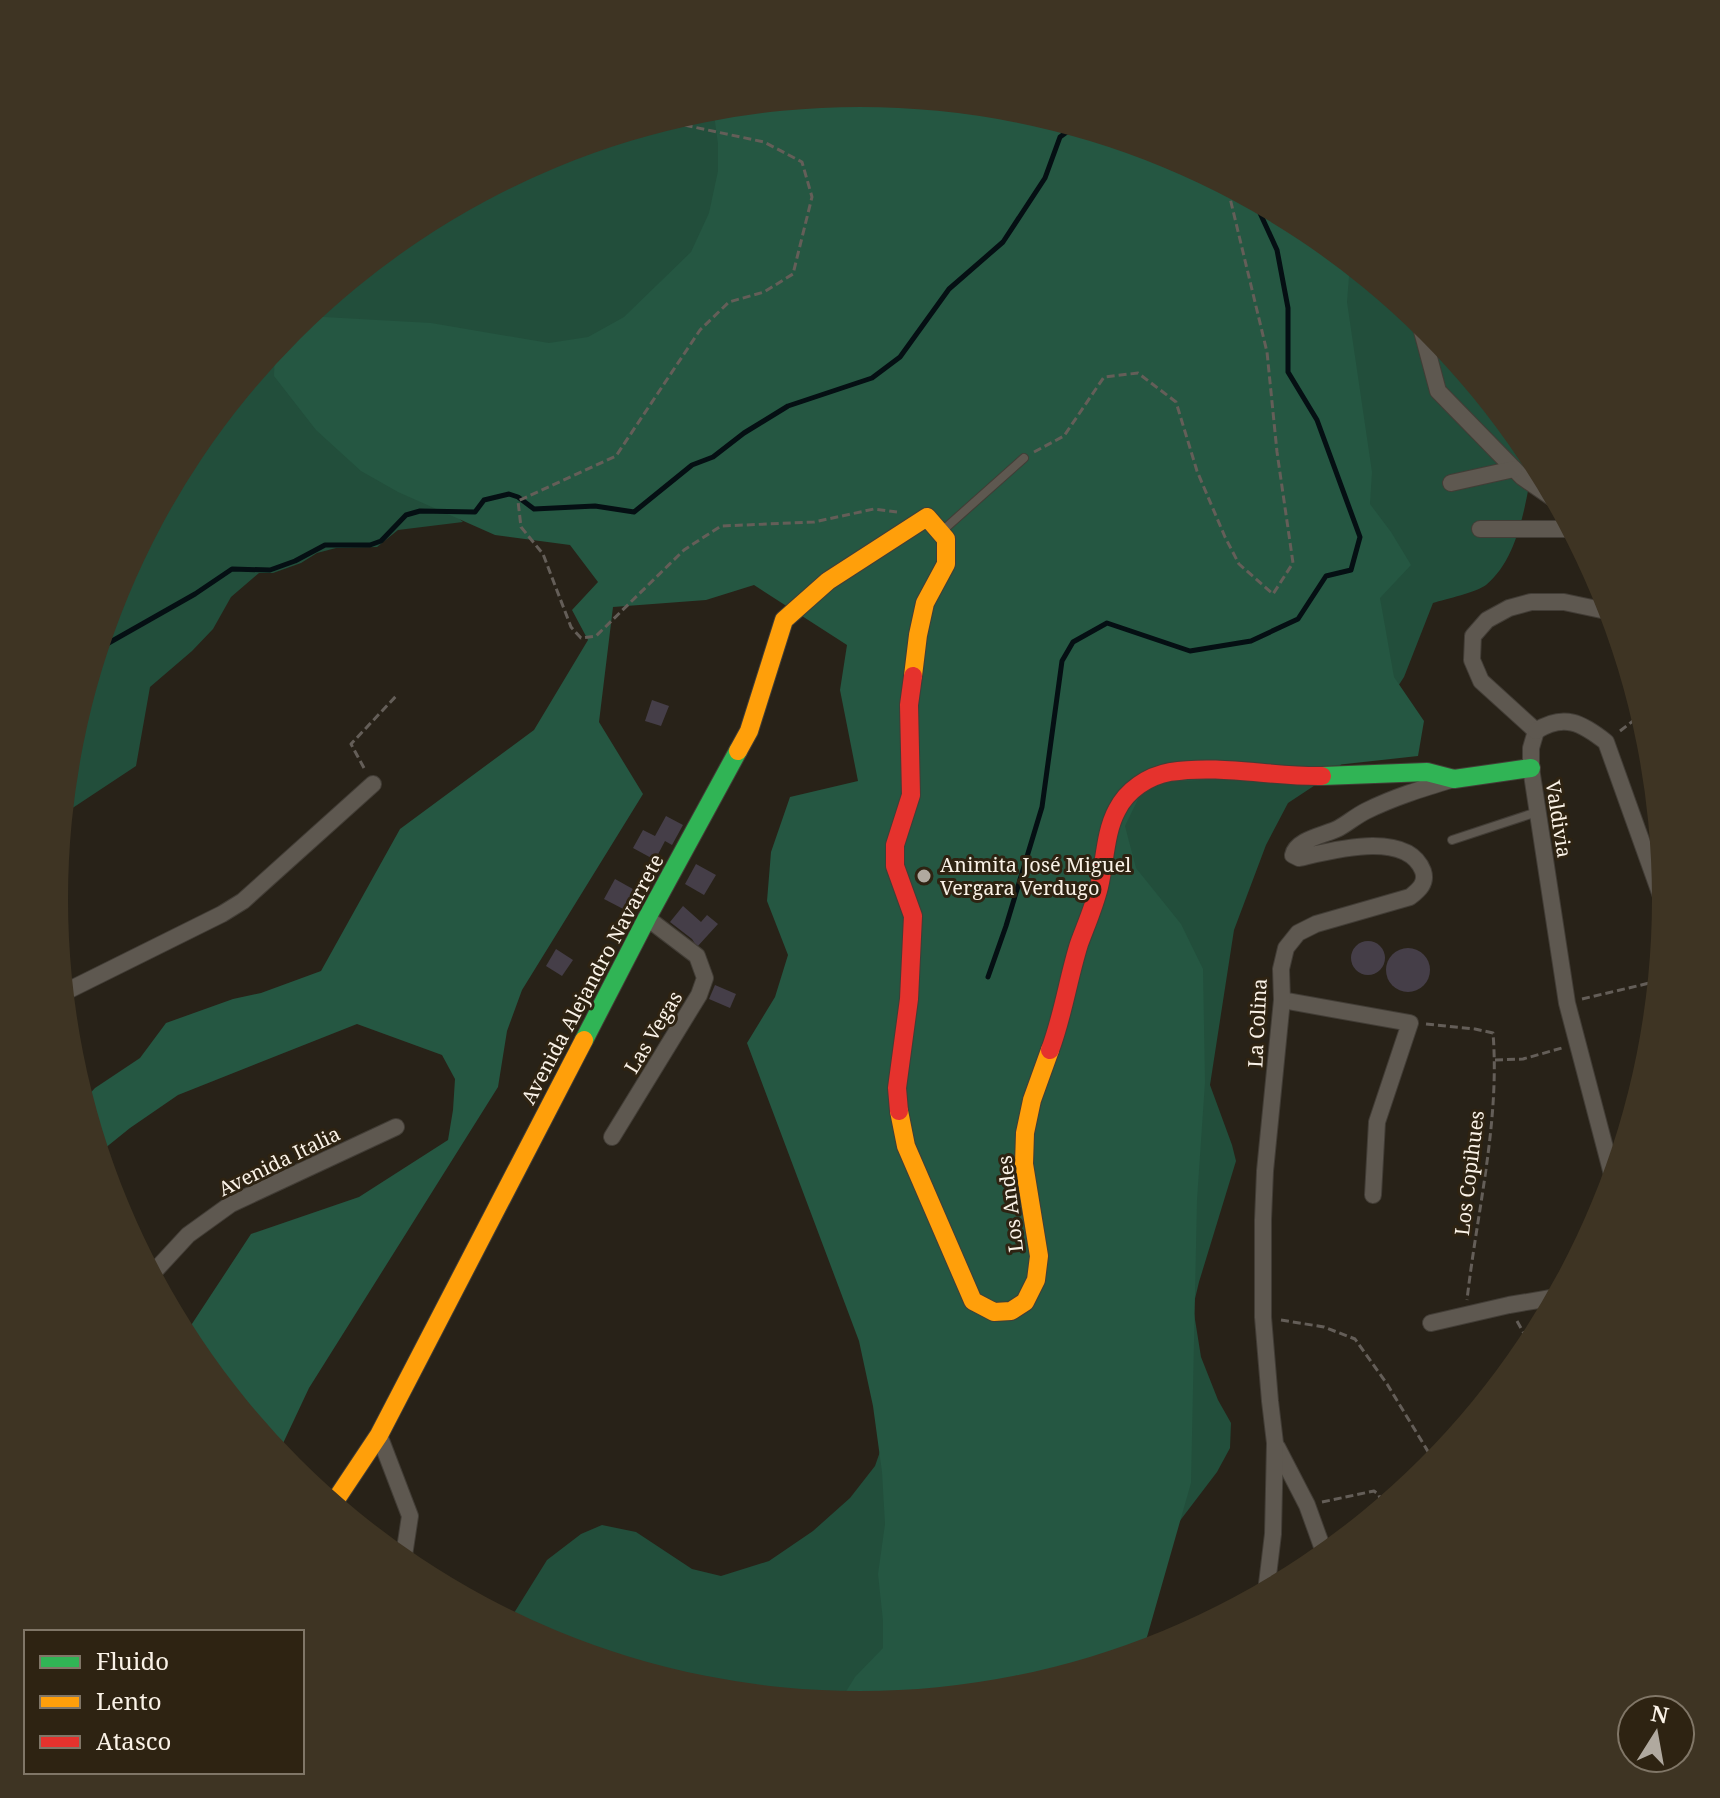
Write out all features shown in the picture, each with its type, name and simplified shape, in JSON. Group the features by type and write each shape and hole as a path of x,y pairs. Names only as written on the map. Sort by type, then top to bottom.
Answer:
{"street":[{"path":"1426,345 1438,391 1522,477 1536,487"},
{"path":"1451,483 1514,469"},
{"path":"927,517 941,532"},
{"name":"Avenida Alejandro Navarrete","path":"339,1495 379,1435 647,918 749,731 784,620 828,581 927,517"},
{"path":"1480,529 1560,529"},
{"name":"Los Andes","path":"941,532 946,539 946,564 925,603 918,635 909,705 911,795 895,845 895,866 913,916 909,999 897,1088 906,1146 973,1301 994,1312 1011,1311 1025,1302 1036,1280 1039,1256 1024,1164 1025,1133 1032,1100 1059,1027 1079,945 1094,908 1110,829 1117,809 1131,791 1151,777 1171,772 1221,770 1308,776 1427,772 1454,779 1531,768"},
{"path":"1597,609 1564,602 1531,602 1509,608 1487,620 1473,636 1472,660 1481,681 1536,731 1551,722 1567,721 1589,729 1606,742 1651,867"},
{"name":"Valdivia","path":"1536,731 1531,748 1531,768 1567,1003 1608,1159"},
{"name":"La Colina","path":"1268,1578 1273,1534 1275,1443 1267,1373 1262,1269 1265,1171 1282,1000 1281,969 1286,948 1298,933 1316,924 1410,897 1421,888 1425,876 1421,866 1410,856 1387,847 1364,845 1299,858 1293,855 1294,849 1397,797 1454,779"},
{"path":"74,988 243,901 373,784"},
{"name":"Las Vegas","path":"612,1137 699,995 705,978 697,956 647,918"},
{"path":"1282,1000 1410,1023 1377,1122 1373,1195"},
{"name":"Avenida Italia","path":"159,1266 188,1235 231,1204 396,1127"},
{"path":"1431,1323 1543,1299"},
{"path":"379,1435 410,1516 405,1547"},
{"path":"1275,1443 1307,1505 1321,1543"}],"lane":[{"path":"941,532 1024,458"},
{"path":"1452,840 1538,812"}],"path":[{"path":"689,126 764,142 802,162 812,197 793,274 764,292 729,302 700,330 616,456 518,501 521,527 543,554 571,627 581,638 596,636 684,550 721,526 814,522 874,509 927,517"},
{"path":"1024,458 1064,436 1104,377 1138,373 1176,402 1197,471 1225,537 1239,564 1273,594 1293,563 1267,352 1230,200"},
{"path":"373,784 351,744 398,694"},
{"path":"1606,742 1632,722"},
{"path":"1567,1003 1647,984"},
{"name":"Los Copihues","path":"1410,1023 1493,1033 1495,1060 1487,1166 1465,1315"},
{"path":"1495,1060 1523,1059 1577,1045"},
{"path":"1509,1305 1523,1332"},
{"path":"1263,1317 1324,1327 1355,1339 1428,1451"},
{"path":"1307,1505 1374,1491 1379,1496"}],"green space":[{"path":"860,107 963,114 1015,122 1115,149 1163,167 1256,213 1300,240 1349,277 1347,302 1372,472 1370,504 1411,565 1380,598 1394,677 1424,721 1418,756 1146,783 1125,826 1136,868 1181,924 1203,969 1205,1082 1197,1200 1191,1483 1147,1637 1065,1664 1015,1676 912,1689 847,1690 855,1677 883,1648 878,1574 885,1524 873,1406 859,1341 747,1043 775,997 788,955 767,901 771,852 790,797 858,781 840,690 847,645 754,585 706,600 613,607 599,722 643,794 522,990 507,1031 498,1087 309,1388 284,1441 232,1381 192,1324 251,1234 359,1197 448,1140 455,1079 442,1055 357,1024 178,1095 108,1146 92,1091 140,1058 166,1023 321,971 400,829 534,730 588,640 572,610 598,582 570,545 495,535 398,492 361,471 316,430 274,376 274,367 324,317 431,323 549,343 588,337 624,317 691,252 709,213 718,171 715,120 757,114"},
{"path":"724,119 727,172 628,526 453,513 463,522 398,530 377,547 336,548 273,573 259,573 231,597 213,629 192,651 150,687 136,766 74,807 83,744 95,694 128,596 174,503 201,459 265,377 300,339 378,271 464,213 557,167 605,149"},
{"path":"1303,242 1382,304 1420,339 1488,417 1530,477 1520,526 1507,559 1482,588 1433,603 1404,677 1374,723 1335,772 1288,803 1266,845 1234,930 1210,1085 1236,1161 1193,1307 1201,1357 1231,1423 1230,1448 1217,1472 1144,1568 1037,1671 1015,1676 912,1689 860,1691 757,1684 705,1676 605,1649 515,1611 547,1560 581,1534 602,1525 636,1532 692,1569 721,1576 769,1561 813,1531 850,1498 875,1466"}],"building":[{"path":"652,700 669,706 661,726 645,721"},
{"path":"666,816 683,825 672,845 665,841 655,860 633,848 643,830 655,836"},
{"path":"696,864 716,875 704,895 685,884"},
{"path":"615,879 640,893 629,912 604,899"},
{"path":"683,906 701,922 707,915 718,924 697,947 692,939 670,922"},
{"path":"1368,941 1380,946 1385,958 1380,970 1368,975 1356,970 1351,958 1356,946"},
{"path":"1408,948 1424,954 1430,970 1424,986 1408,992 1392,986 1386,970 1392,954"},
{"path":"556,949 573,960 562,976 546,966"},
{"path":"715,985 736,994 730,1008 709,999"}],"waterway":[{"path":"111,642 232,569 270,570 325,545 370,545 381,541 406,515 420,511 475,512 484,500 509,494 534,509 595,506 634,512 692,465 713,457 744,433 788,406 872,378 900,357 949,289 1003,242 1045,178 1060,137 1064,134"},
{"path":"988,977 1042,807 1062,661 1073,642 1107,623 1190,651 1251,641 1298,619 1326,576 1351,570 1360,537 1317,420 1288,372 1288,308 1277,250 1262,216"}],"traffic: fast":[{"path":"584,1040 738,751"},
{"path":"1322,776 1427,772 1454,779 1531,768"}],"traffic: slow":[{"path":"738,751 749,731 784,620 828,581 927,517 946,539 946,564 925,603 913,676"},
{"path":"339,1495 379,1435 584,1040"},
{"path":"899,1111 906,1146 973,1301 994,1312 1011,1311 1025,1302 1036,1280 1039,1256 1024,1164 1025,1133 1032,1100 1050,1050"}],"traffic: jam":[{"path":"899,1111 897,1088 909,999 913,916 895,866 895,845 911,795 909,705 913,676"},
{"path":"1050,1050 1079,944 1099,887 1110,828 1126,796 1154,777 1189,770 1322,776"}],"place":[{"name":"Animita José Miguel Vergara Verdugo","path":"924,876"}]}
